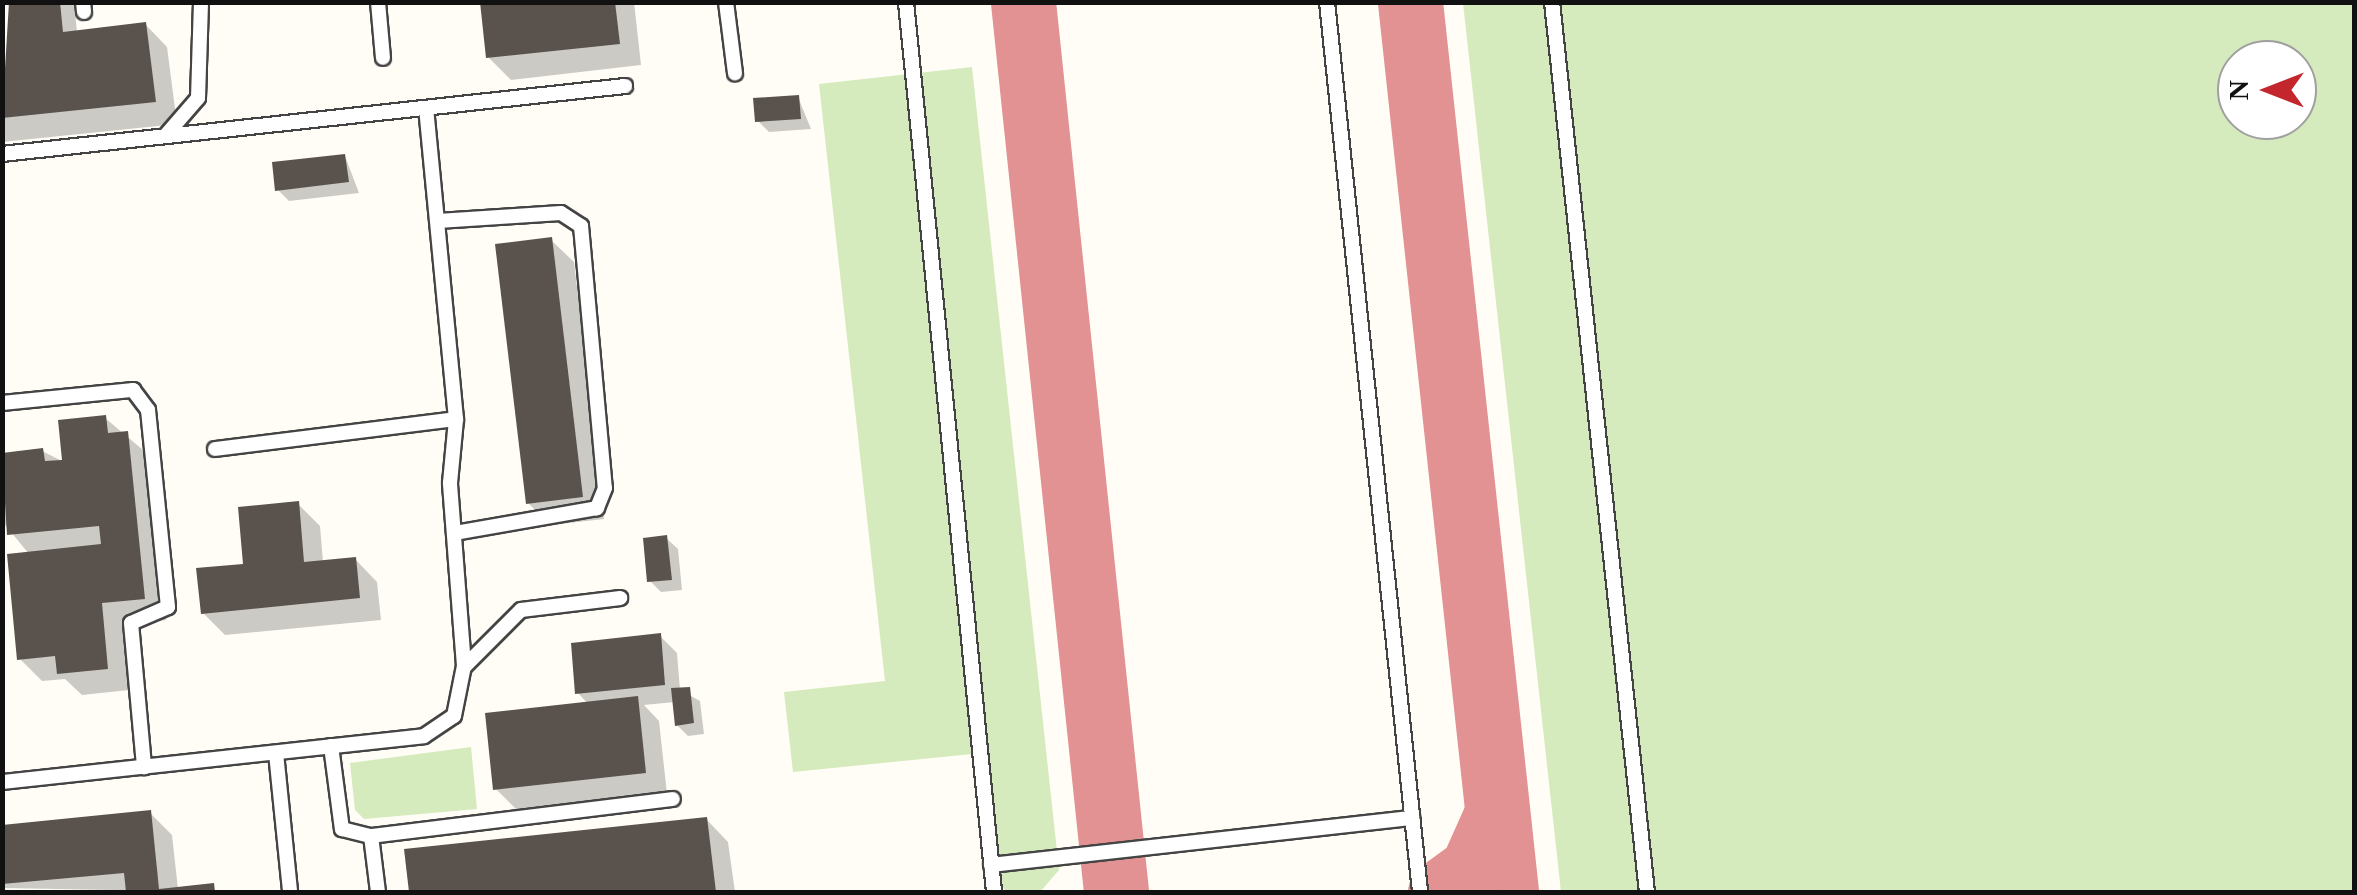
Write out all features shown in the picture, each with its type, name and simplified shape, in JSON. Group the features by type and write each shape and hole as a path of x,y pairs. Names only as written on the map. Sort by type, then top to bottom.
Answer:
{"lane":[{"path":"166,136 198,98 201,2"},
{"path":"378,2 383,58"},
{"path":"726,2 734,74"},
{"path":"906,2 994,892"},
{"path":"1326,2 1420,892"},
{"path":"1552,2 1647,892"},
{"path":"2,154 625,86"},
{"path":"2,782 330,746 439,730 459,704 464,666 455,532 456,419 426,108"},
{"path":"438,221 562,212 581,226 605,488 598,508 455,532"},
{"path":"2,403 133,390 148,410 168,607 131,623 144,767"},
{"path":"215,449 456,419"},
{"path":"464,666 520,610 620,598"},
{"path":"330,746 342,828 371,836 674,800"},
{"path":"276,752 290,892"},
{"path":"991,865 1412,818"},
{"path":"371,836 378,892"}],"green space":[{"path":"1463,3 2354,3 2354,892 1561,892"},
{"path":"972,67 1059,870 1040,892 1009,892 985,878 972,754 793,772 784,692 885,681 819,84"},
{"path":"471,747 477,809 364,819 355,810 350,763"}],"building":[{"path":"9,2 60,2 63,32 146,22 156,102 2,118"},
{"path":"480,2 615,2 620,44 486,58"},
{"path":"799,95 801,119 755,122 753,98"},
{"path":"345,154 349,182 275,191 272,162"},
{"path":"552,237 583,497 526,504 495,244"},
{"path":"106,415 108,433 128,431 145,599 102,603 108,669 57,674 55,656 17,660 7,554 101,544 99,526 7,535 2,453 43,448 45,461 62,460 58,420"},
{"path":"299,501 304,562 356,557 360,598 201,614 196,568 243,564 238,507"},
{"path":"667,535 672,580 647,582 643,538"},
{"path":"661,633 665,685 575,694 571,643"},
{"path":"690,687 694,723 675,726 671,688"},
{"path":"638,696 646,773 493,790 485,713"},
{"path":"151,810 159,889 214,883 215,892 126,892 124,873 2,884 2,825"},
{"path":"707,817 716,892 409,892 404,849"}],"taxiway":[{"path":"1023,2 1116,892"},
{"path":"1410,2 1506,892"},
{"path":"1440,892 1472,869 1497,813"}]}
